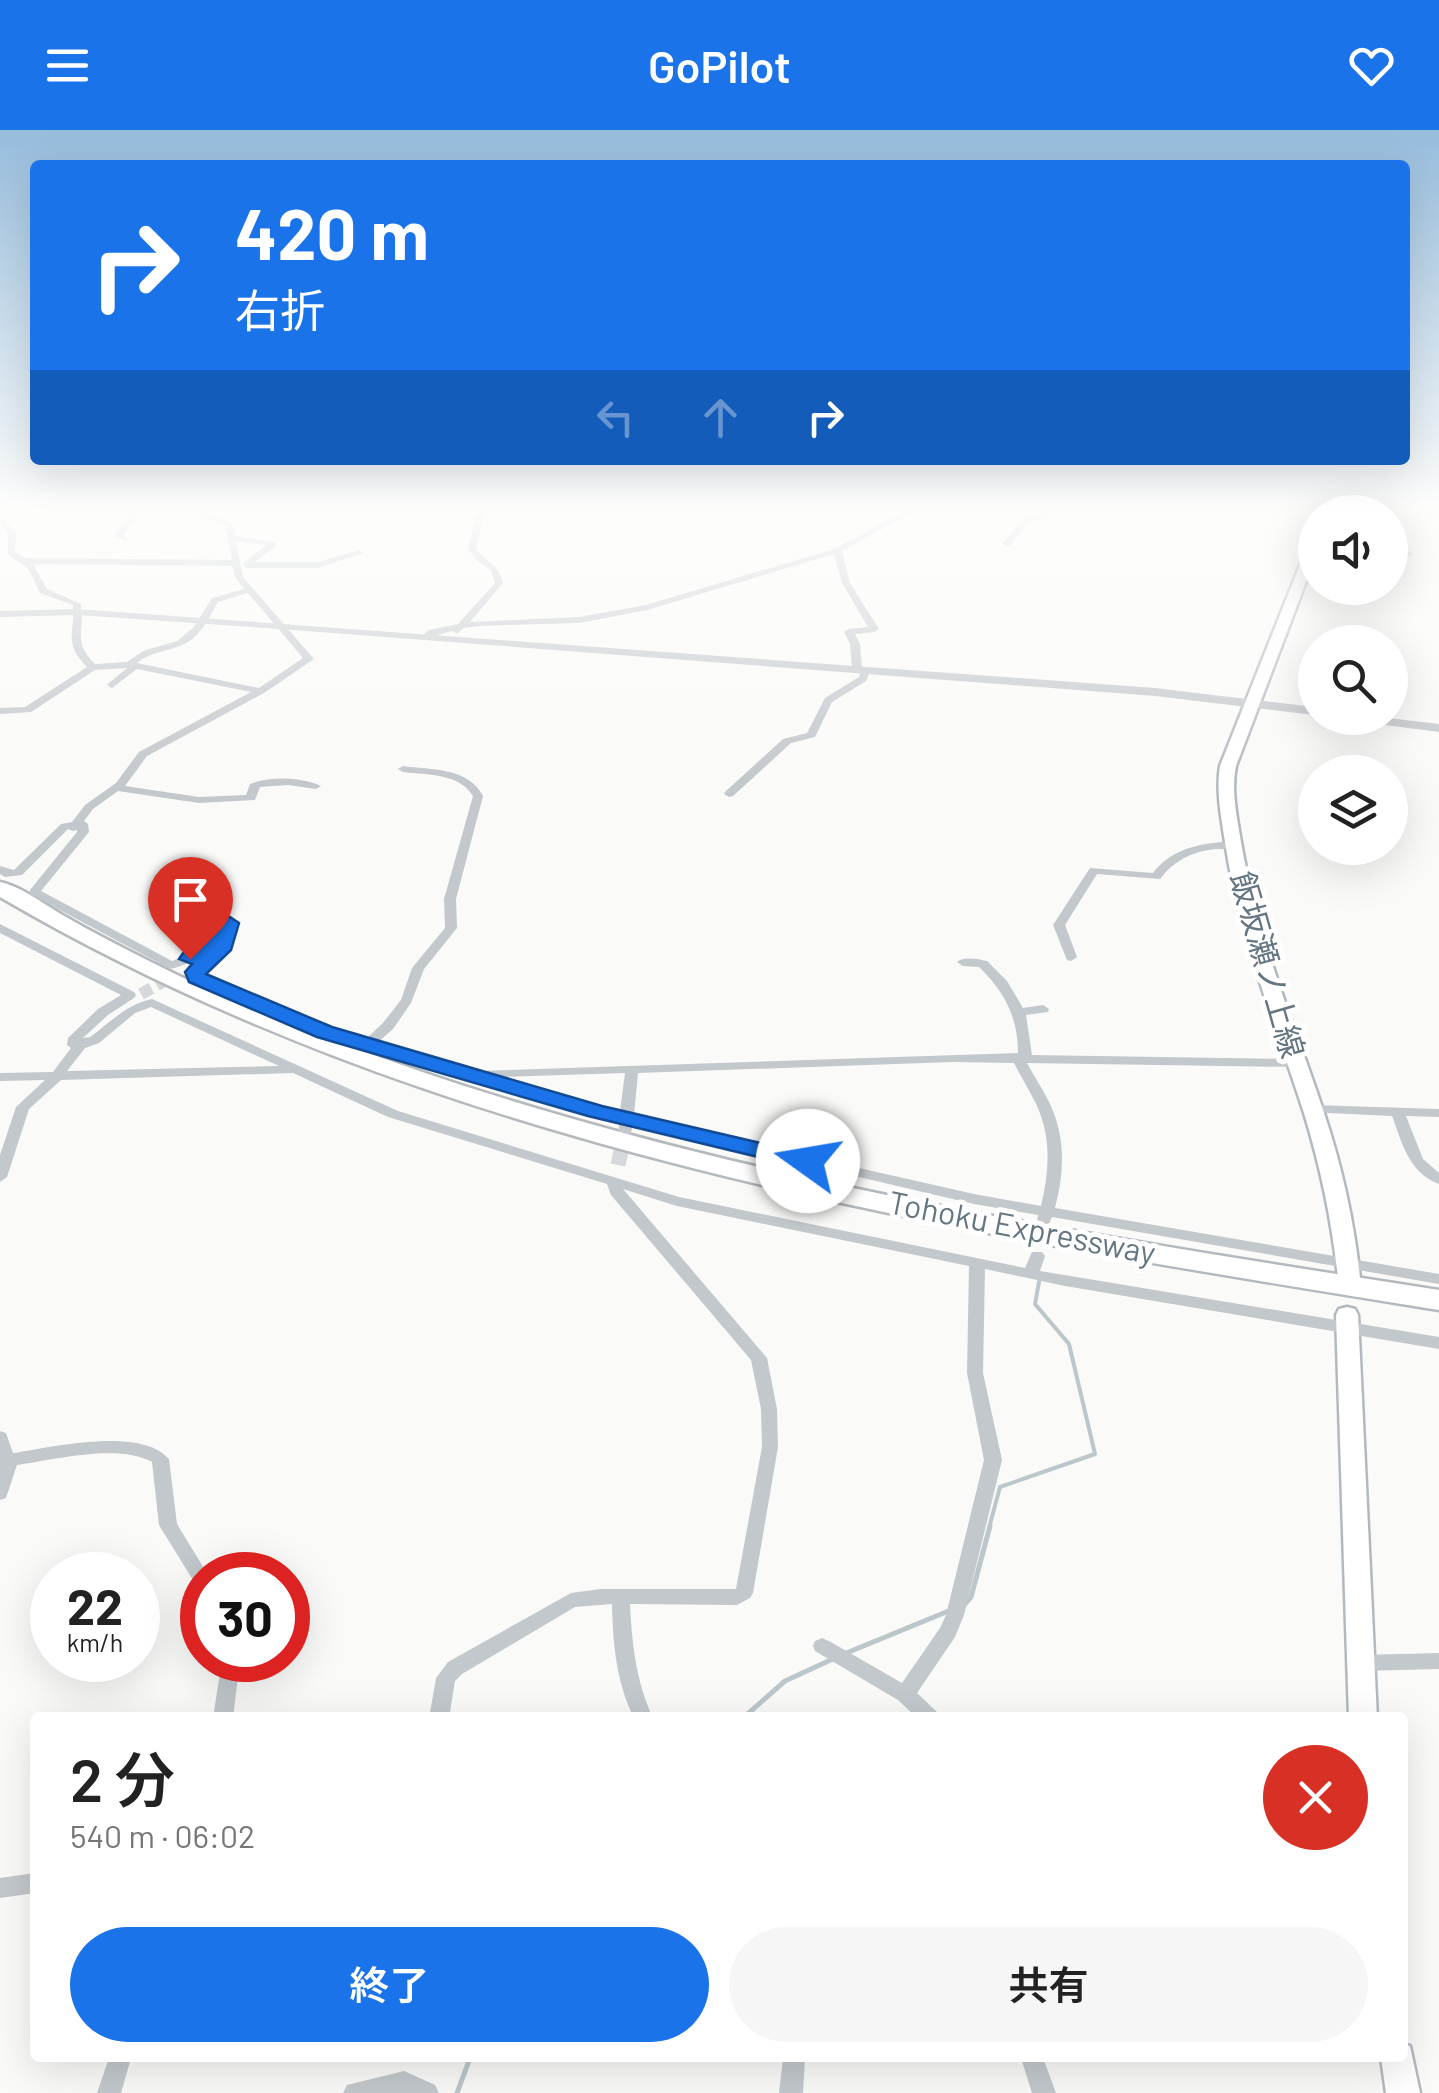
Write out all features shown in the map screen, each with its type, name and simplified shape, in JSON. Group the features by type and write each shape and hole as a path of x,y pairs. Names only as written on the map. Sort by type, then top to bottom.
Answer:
{"highway":[{"name":"Tohoku Expressway","path":"0,888 110,952 218,1004 381,1067 571,1126 801,1185 924,1211 1439,1300"},
{"name":"Tohoku Expressway","path":"0,904 98,960 208,1013 354,1072 518,1125 683,1170 948,1230 1439,1316"}],"main road":[{"name":"飯坂瀬ノ上線","path":"1295,595 1225,783 1249,923 1338,1189 1348,1272"},
{"path":"1347,1322 1363,1712"},
{"path":"1399,2062 1403,2093"}],"street":[{"path":"54,595 76,602 79,612 73,641 76,651 93,667"},
{"path":"112,685 141,654 184,641 204,621 215,600 234,595"},
{"path":"40,866 89,807 116,788 152,748 260,691 309,659 254,595"},
{"path":"460,633 489,595"},
{"path":"0,614 79,612 426,638 620,614 686,595"},
{"path":"729,794 787,741 811,736 828,700 863,680 850,632 874,629 853,595"},
{"path":"460,633 1298,709"},
{"path":"0,712 26,710 93,667 132,666 260,691"},
{"path":"1408,724 1439,728"},
{"path":"367,1044 388,1026 407,1000 418,968 451,928 452,889 478,796 474,786 461,779 403,769"},
{"path":"116,788 210,800 251,798 255,784 288,782 316,786"},
{"path":"0,869 9,875 18,873 65,826 77,823 84,826 83,832 34,892 170,965 194,955 212,926 224,922 231,926 221,950 196,972 196,978 325,1032 477,1076 626,1126 1045,1218 1348,1272 1439,1279"},
{"path":"1072,957 1060,925 1094,870 1156,877 1164,864 1200,848 1234,846"},
{"path":"176,974 204,958 224,922"},
{"path":"0,928 130,995 81,1031 73,1041 80,1046 92,1044 135,1007 152,1003 393,1114 508,1152 614,1175 678,1202 977,1264 1347,1322 1439,1343"},
{"path":"962,962 982,964 1004,985 1020,1012 1022,1058 1056,1138 1058,1168 1045,1218"},
{"path":"0,1178 23,1107 56,1077 80,1046 142,994"},
{"path":"1020,1012 1042,1010"},
{"path":"477,1076 1022,1058 1296,1062"},
{"path":"626,1126 632,1069"},
{"path":"0,1077 296,1070"},
{"path":"1312,1109 1439,1113"},
{"path":"1398,1113 1416,1162 1429,1176 1439,1180"},
{"path":"440,1712 446,1678 455,1668 570,1600 737,1598 744,1593 770,1447 769,1408 757,1352 616,1192 614,1175"},
{"path":"1031,1274 1037,1256"},
{"path":"904,1694 948,1632 955,1615 993,1460 976,1374 977,1264"},
{"path":"0,1437 8,1473 0,1493"},
{"path":"7,1460 130,1447 154,1452 160,1459 168,1525 185,1552"},
{"path":"622,1597 625,1664 632,1696 641,1712"},
{"path":"822,1646 904,1694 924,1712"},
{"path":"1361,1662 1439,1661"},
{"path":"224,1712 228,1682"},
{"path":"0,1888 30,1884"},
{"path":"109,2093 119,2062"},
{"path":"791,2093 794,2062"},
{"path":"1033,2062 1044,2093"},
{"path":"356,2093 404,2082 428,2093"}],"waterway":[{"path":"989,1528 1000,1487 1095,1454 1069,1344 1035,1304 1039,1282"},
{"path":"964,1605 971,1597 990,1526"},
{"path":"844,1654 951,1610"},
{"path":"750,1712 785,1681 835,1658"},
{"path":"457,2093 469,2062"}],"tunnel":[{"path":"141,994 175,975"},
{"path":"618,1165 625,1133"}],"route":[{"path":"190,959 212,926 230,923 221,950 196,972 196,978 325,1032 596,1111 808,1161"}]}
